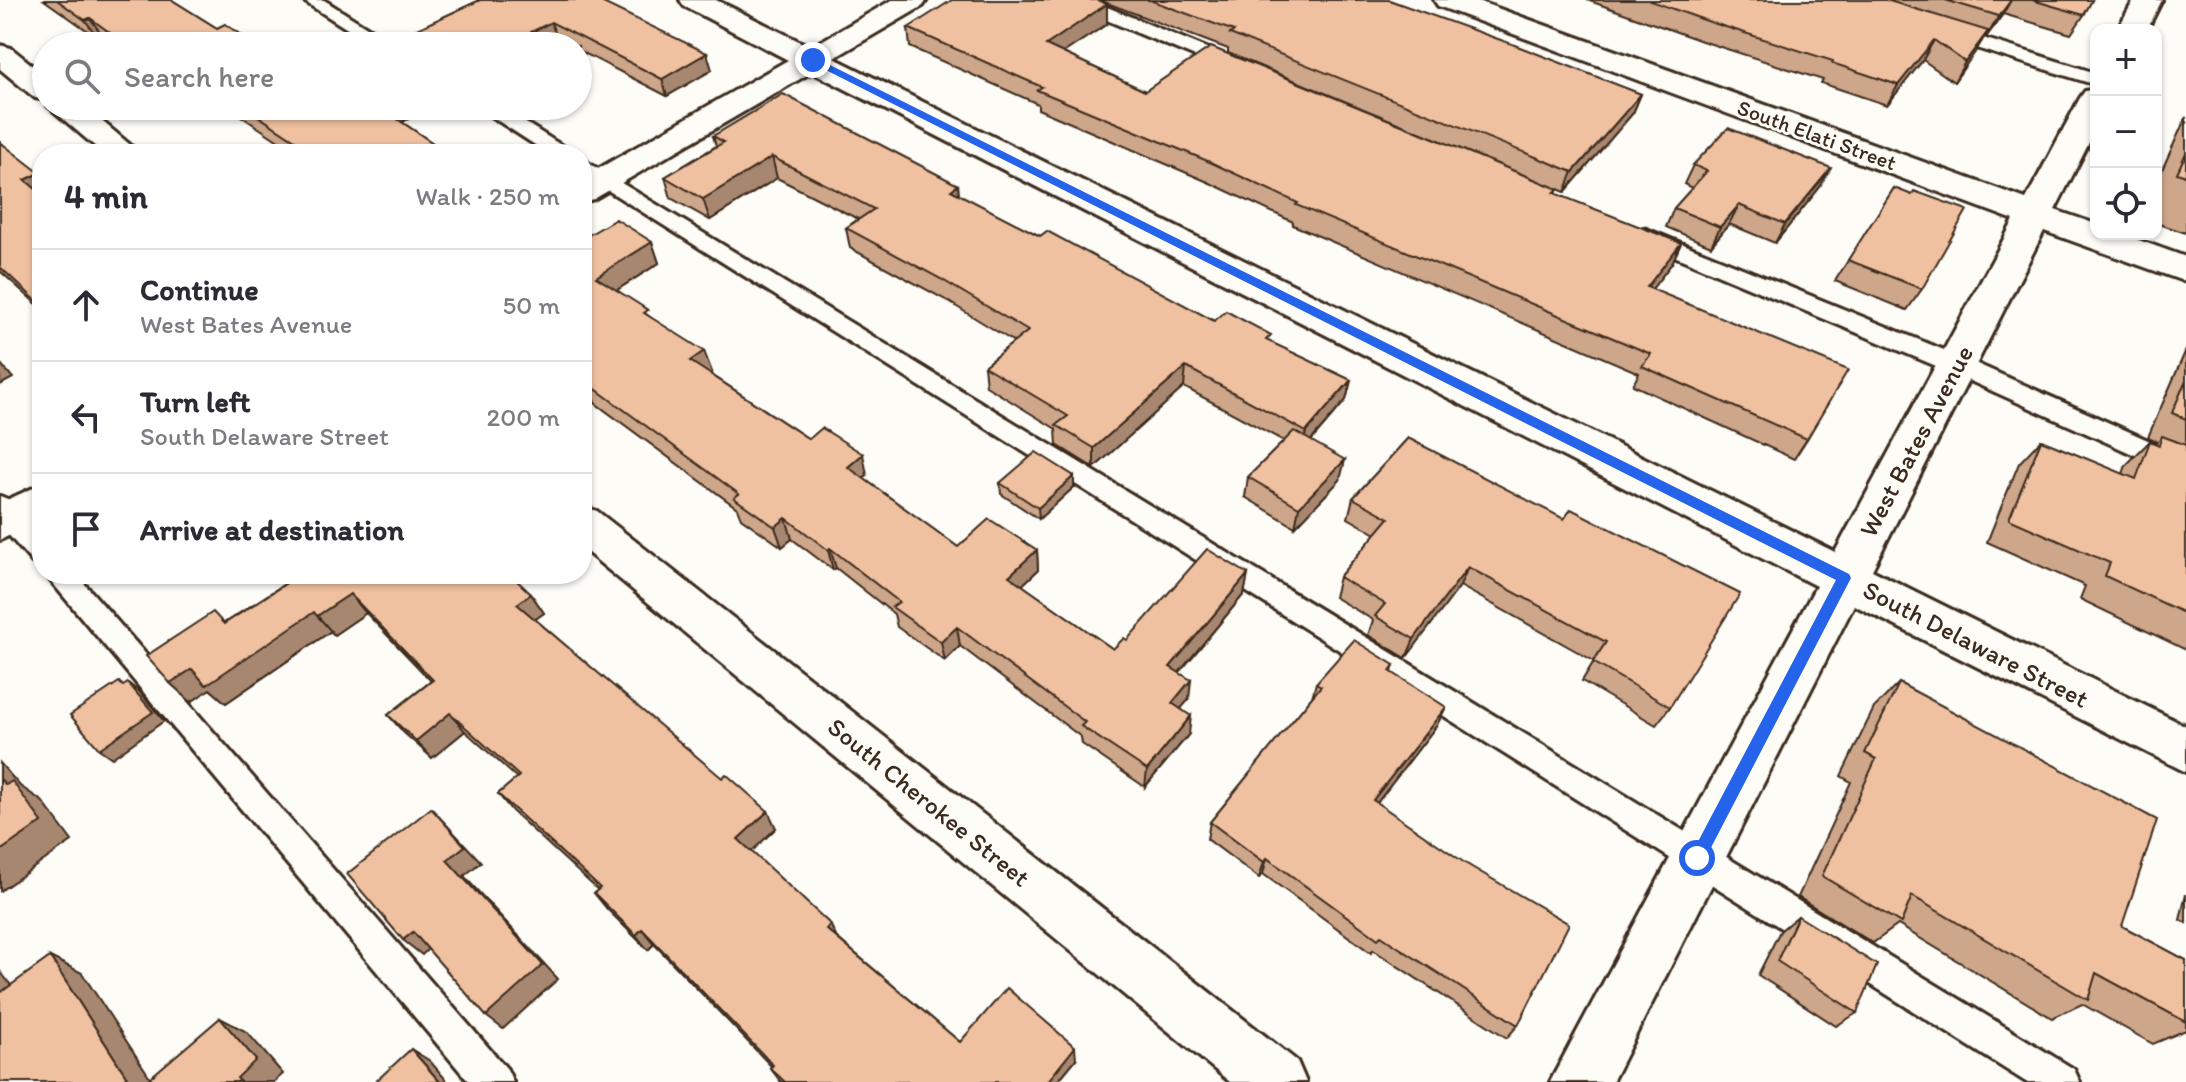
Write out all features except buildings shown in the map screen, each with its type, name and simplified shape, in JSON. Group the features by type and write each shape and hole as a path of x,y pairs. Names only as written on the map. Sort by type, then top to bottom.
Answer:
{"street":[{"name":"South Delaware Street","path":"694,0 2186,750"},
{"path":"592,178 813,60 913,0"},
{"name":"South Elati Street","path":"1448,0 2186,270"},
{"path":"2135,24 2148,0"},
{"path":"0,54 32,80"},
{"name":"West Bates Avenue","path":"1580,1082 2090,109"},
{"path":"82,120 112,144"},
{"name":"South Cherokee Street","path":"592,531 1276,1082"}],"lane":[{"path":"311,0 364,32"},
{"path":"1074,0 1250,73"},
{"path":"1932,28 2090,77"},
{"path":"508,120 548,144"},
{"path":"592,180 2061,1082"},
{"path":"1618,225 1957,365 2186,468"},
{"path":"13,512 32,540"},
{"path":"68,584 494,1082"}],"route":[{"path":"813,60 1844,578 1697,858"}]}
